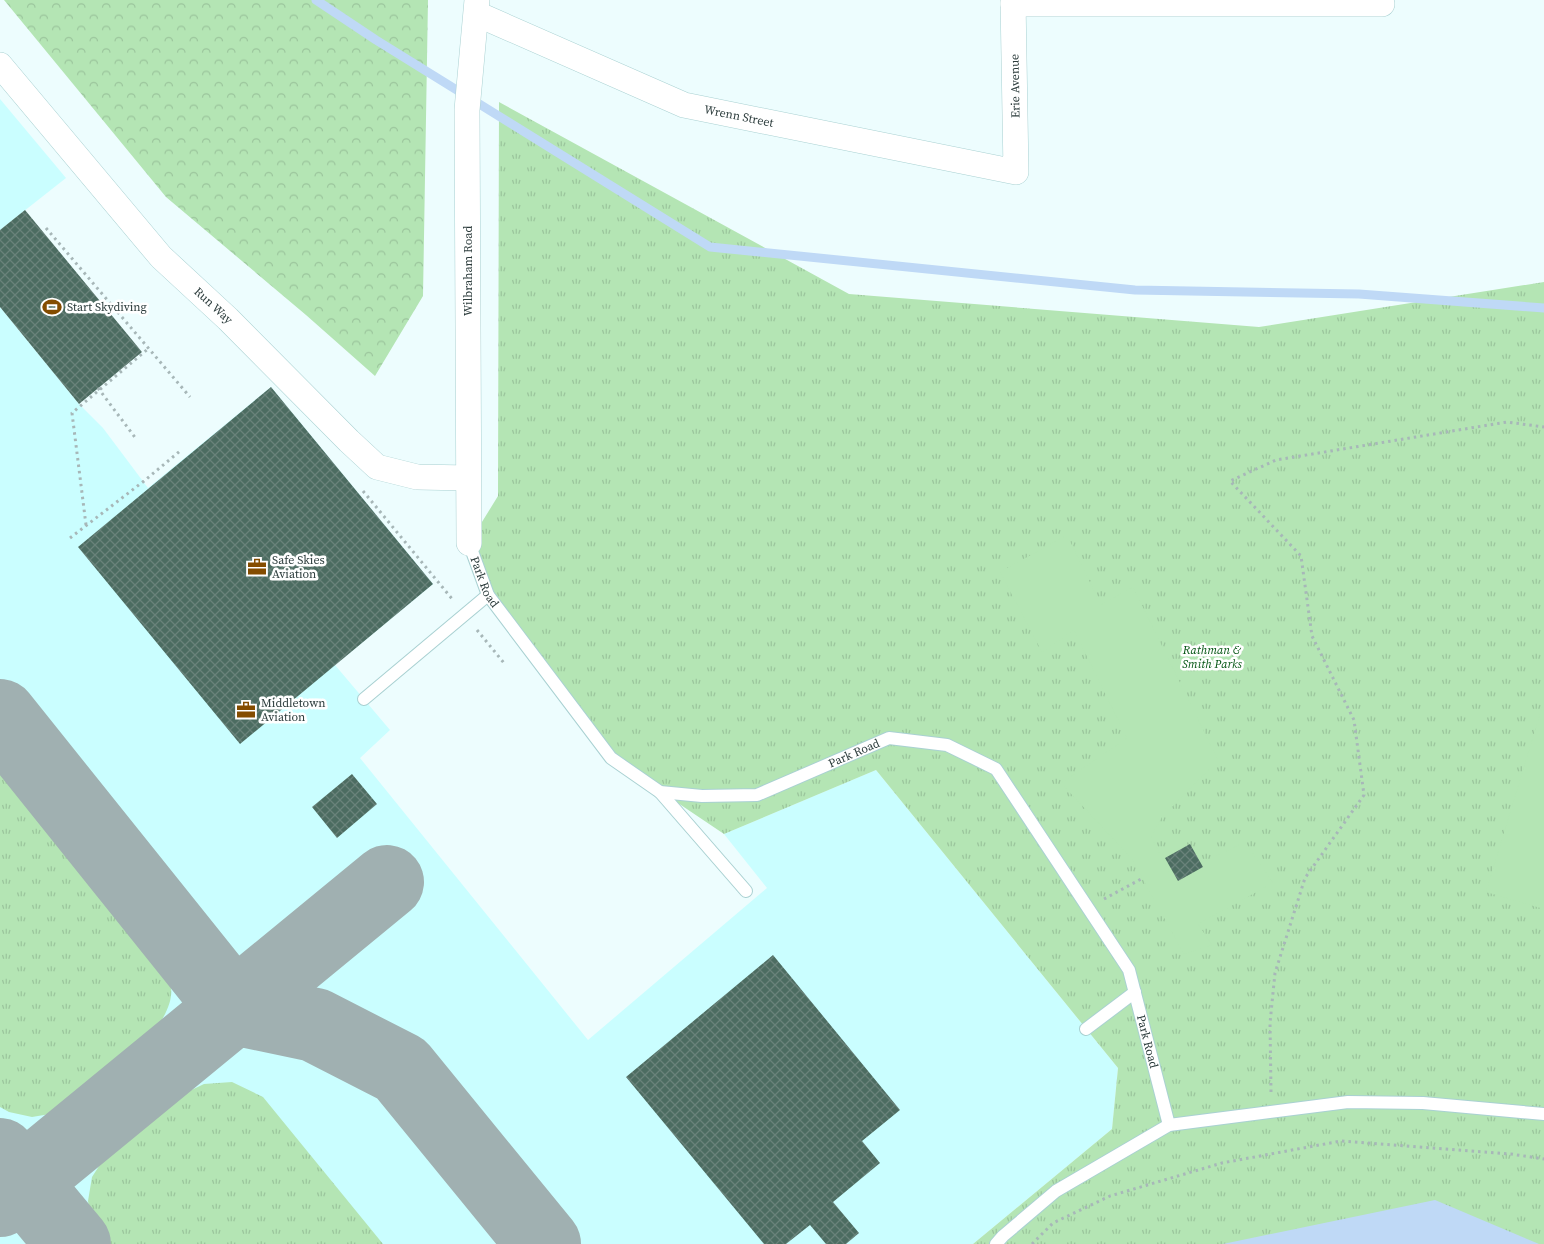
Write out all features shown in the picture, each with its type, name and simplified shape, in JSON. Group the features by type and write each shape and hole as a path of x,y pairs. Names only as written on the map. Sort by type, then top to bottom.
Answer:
{"street":[{"path":"1013,2 1382,4"},
{"name":"Erie Avenue","path":"1013,2 1016,172"},
{"name":"Wrenn Street","path":"477,7 684,105 1016,172"},
{"name":"Wilbraham Road","path":"469,542 467,110 477,7"},
{"name":"Run Way","path":"0,65 161,257 228,319 377,467 417,477 468,478"}],"lane":[{"name":"Park Road","path":"469,542 488,595 611,758 660,792 702,796 757,795 889,738 947,746 996,769 1129,970 1170,1125"},
{"path":"364,699 488,595"},
{"path":"660,792 746,892"},
{"path":"1086,1030 1135,992"},
{"path":"996,1244 1056,1190 1170,1125 1348,1102 1423,1103 1544,1114"}],"path":[{"path":"46,228 190,397"},
{"path":"86,525 72,413 149,348"},
{"path":"99,389 137,440"},
{"path":"1271,1111 1270,1024 1275,973 1305,878 1364,795 1354,720 1312,636 1301,556 1230,481 1276,460 1507,422 1544,427"},
{"path":"70,538 180,451"},
{"path":"360,487 504,663"},
{"path":"1088,907 1143,878"},
{"path":"1032,1244 1053,1223 1110,1196 1222,1163 1341,1141 1511,1154 1544,1159"}],"shaded area":[{"path":"0,99 66,178 0,230"},
{"path":"0,307 79,404 103,428 148,488 271,387 433,584 335,665 390,730 360,758 588,1040 767,888 724,834 876,770 1118,1068 1112,1129 973,1244 0,1244"},
{"path":"1435,1200 1539,1244 1223,1244"}],"green space":[{"path":"4,0 428,0 423,296 375,376 166,197"},
{"name":"Rathman & Smith Parks","path":"499,102 849,294 1259,327 1544,282 1544,1244 973,1244 1112,1129 1118,1068 876,770 724,834 611,758 488,595 469,543 498,496"},
{"path":"1067,535 1101,605 1133,587 1218,760 1162,817 1151,837 1172,877 1245,842 1273,883 1198,924 1212,945 1184,954 1132,859 1061,783 1127,738 1074,630 1042,652 1000,572"},
{"path":"1544,701 1544,909 1486,892"},
{"path":"0,759 167,966 171,983 170,1003 159,1025 56,1113 32,1117 9,1112 0,1107"},
{"path":"232,1082 263,1097 383,1244 109,1244 92,1224 88,1201 92,1177 101,1163 181,1095 204,1084"}],"building":[{"path":"25,210 142,352 79,404 0,307 0,230"},
{"path":"271,387 433,584 240,744 78,547"},
{"path":"352,774 377,804 337,838 312,807"},
{"path":"1190,844 1203,867 1178,881 1165,858"},
{"path":"773,955 900,1110 862,1141 880,1163 833,1202 859,1233 846,1244 826,1244 810,1225 786,1244 764,1244 626,1077"}],"waterway":[{"path":"316,0 376,40 710,247 1135,290 1359,294 1544,308"}],"taxiway":[{"path":"0,716 234,1008 315,1025 401,1069 544,1244"},
{"path":"0,1200 387,882"},
{"path":"0,1155 74,1244"}],"place":[{"name":"Start Skydiving","path":"52,307"},
{"name":"Safe Skies Aviation","path":"257,567"},
{"name":"Middletown Aviation","path":"246,710"}]}
